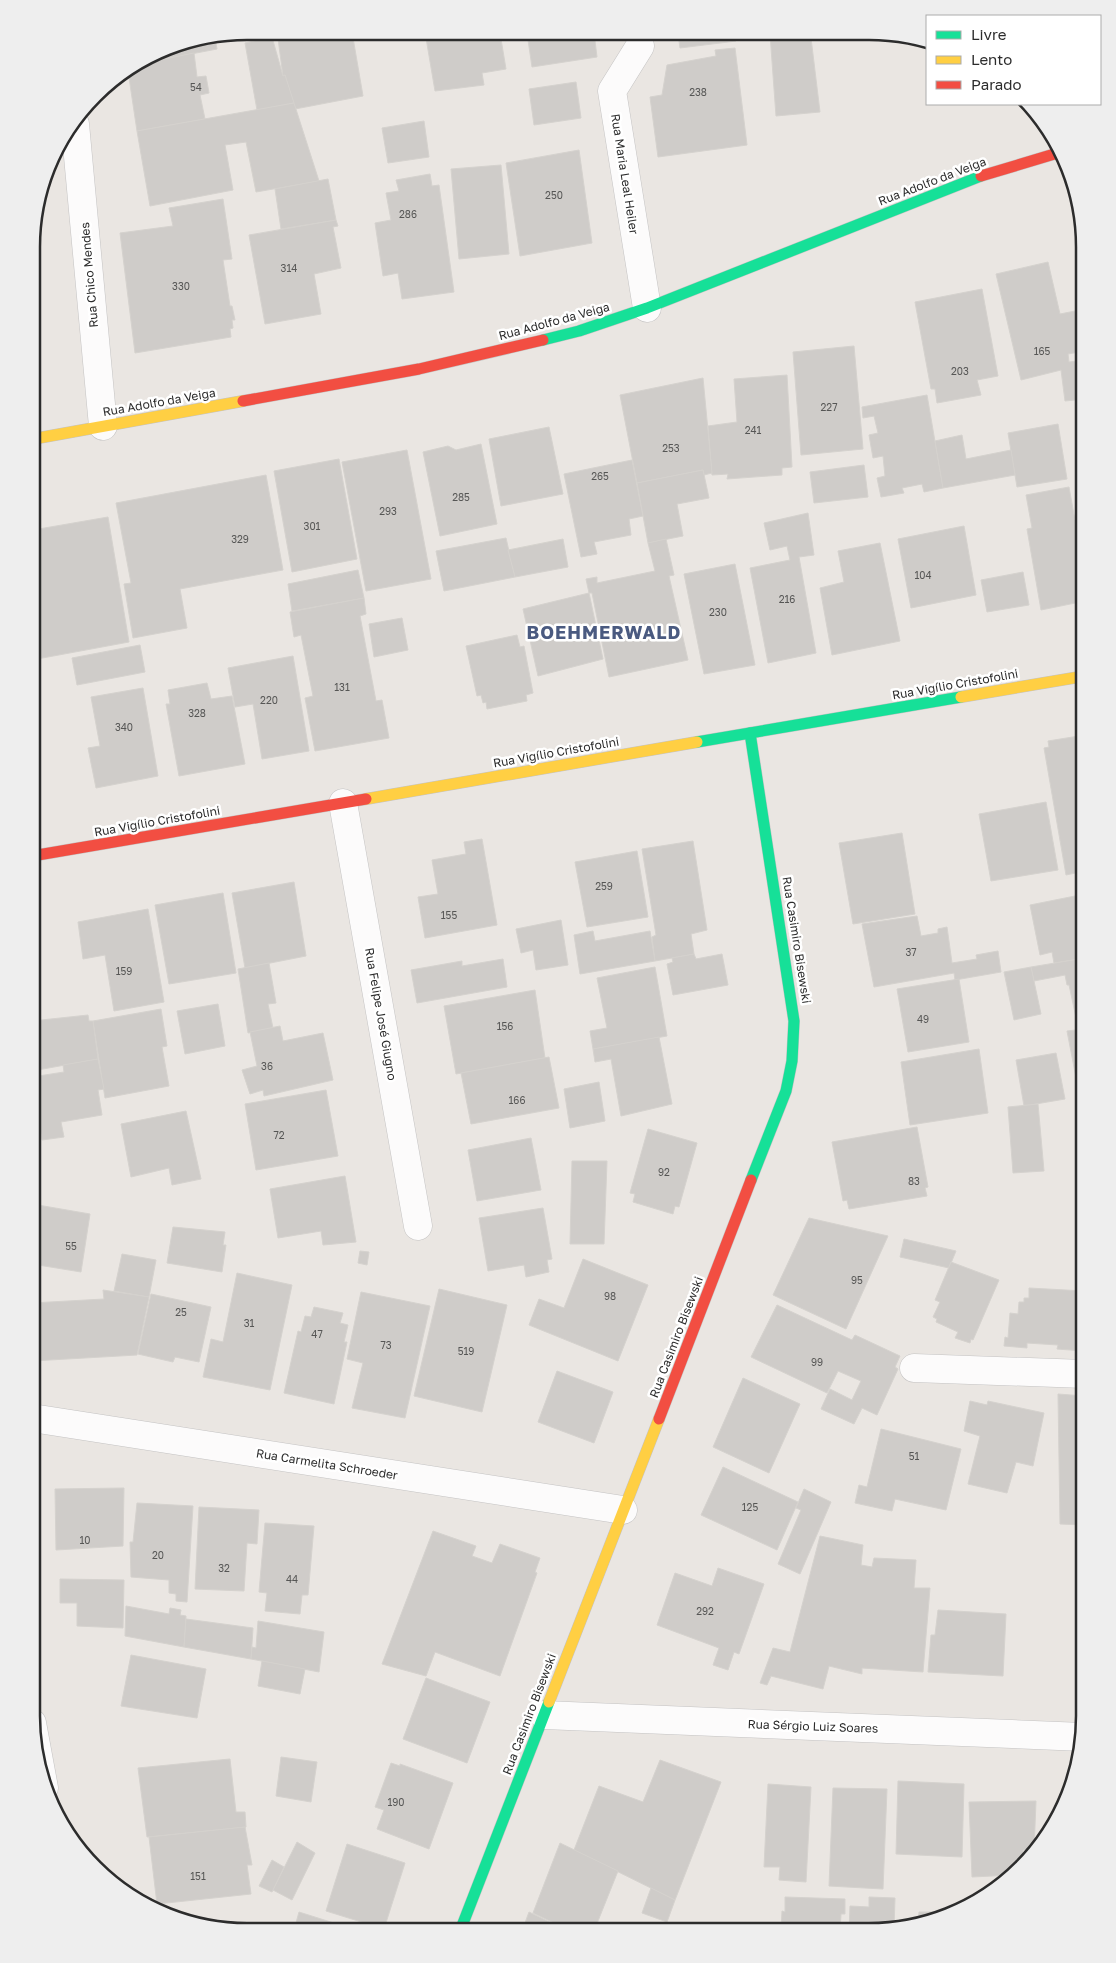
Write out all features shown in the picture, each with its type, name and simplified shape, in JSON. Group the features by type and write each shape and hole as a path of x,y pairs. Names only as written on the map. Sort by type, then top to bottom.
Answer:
{"street":[{"name":"Rua Maria Leal Heiler","path":"640,46 612,91 647,308"},
{"name":"Rua Chico Mendes","path":"76,131 103,426"},
{"name":"Rua Adolfo da Veiga","path":"40,438 419,369 579,331 647,308 990,173 1054,154"},
{"name":"Rua Vigílio Cristofolini","path":"40,855 1076,678"},
{"name":"Rua Casimiro Bisewski","path":"463,1923 786,1091 793,1065 794,1011 750,733"},
{"name":"Rua Felipe José Giugno","path":"343,803 418,1226"},
{"path":"914,1368 1076,1374"},
{"name":"Rua Carmelita Schroeder","path":"40,1419 623,1510"},
{"name":"Rua Sérgio Luiz Soares","path":"544,1715 1075,1737"}],"building":[{"path":"258,40 273,40 283,76 285,75 294,103 257,110 245,43"},
{"path":"278,40 353,40 363,96 295,109 285,75 283,76"},
{"path":"426,40 501,40 506,69 482,73 484,85 435,91"},
{"path":"528,40 595,40 597,57 532,67"},
{"path":"679,40 736,41 680,48"},
{"path":"770,40 811,40 820,112 776,116"},
{"path":"216,43 217,49 157,60 181,51 207,44"},
{"path":"735,48 747,145 658,157 650,97 662,95 667,65 716,56 715,50"},
{"path":"194,53 197,77 206,76 209,93 200,95 205,119 137,131 129,77 158,60"},
{"path":"576,82 581,118 534,125 529,89"},
{"path":"294,103 319,181 256,192 246,142 225,145 233,190 150,206 137,131"},
{"path":"424,121 429,157 388,163 382,128"},
{"path":"579,150 592,243 520,256 506,163"},
{"path":"501,165 509,254 459,259 451,169"},
{"path":"430,174 432,186 439,185 454,292 402,299 398,273 383,276 375,223 391,220 386,193 399,191 396,180"},
{"path":"328,179 336,220 281,229 275,189"},
{"path":"223,199 232,259 223,260 230,306 232,306 235,320 232,320 231,337 135,353 120,233 173,226 169,208"},
{"path":"336,220 338,226 333,227 341,268 314,274 321,314 265,324 249,235"},
{"path":"1048,262 1060,314 1076,311 1076,353 1068,354 1069,362 1076,361 1076,400 1065,401 1061,370 1021,380 996,274"},
{"path":"982,289 998,376 977,380 981,395 937,403 935,389 931,389 915,302"},
{"path":"854,346 863,449 801,455 793,352"},
{"path":"787,375 792,467 782,468 782,475 727,479 728,474 712,475 708,426 737,422 734,379"},
{"path":"703,378 712,473 704,475 703,470 637,483 620,395"},
{"path":"927,395 943,488 924,492 922,484 902,488 904,493 881,497 877,478 885,476 883,456 873,458 869,435 878,433 874,416 863,418 862,407"},
{"path":"1058,424 1067,479 1017,487 1008,433"},
{"path":"549,427 563,494 501,506 489,439"},
{"path":"962,435 966,459 1011,450 1015,475 943,488 935,441"},
{"path":"481,444 497,524 440,536 423,452 448,446 456,450"},
{"path":"407,450 431,579 366,591 342,462"},
{"path":"339,459 357,559 292,572 274,471"},
{"path":"632,460 643,516 629,519 631,535 594,542 597,554 581,557 564,474"},
{"path":"864,465 868,497 814,503 810,472"},
{"path":"703,470 709,498 677,504 683,536 648,543 637,483"},
{"path":"266,475 283,570 180,589 187,628 133,638 124,584 131,583 116,503"},
{"path":"1069,487 1076,520 1076,603 1041,610 1027,529 1032,528 1026,495"},
{"path":"808,513 814,555 799,557 816,653 768,663 750,568 790,560 787,546 770,550 764,523"},
{"path":"108,517 129,642 40,658 40,529"},
{"path":"964,526 976,595 911,608 898,539"},
{"path":"506,538 515,577 444,591 436,551"},
{"path":"563,539 568,567 515,577 508,550"},
{"path":"666,539 674,575 669,576 688,660 609,677 592,593 589,593 586,579 597,577 597,583 655,571 648,543"},
{"path":"880,543 900,641 832,655 820,588 844,582 838,551"},
{"path":"735,564 755,665 704,674 684,574"},
{"path":"358,570 364,598 292,611 288,584"},
{"path":"1023,572 1029,605 987,612 981,580"},
{"path":"589,593 603,659 538,676 523,609"},
{"path":"364,598 366,614 360,616 376,701 382,700 389,738 315,751 305,698 313,696 301,635 294,637 290,612"},
{"path":"402,618 408,650 374,657 369,624"},
{"path":"517,635 520,647 524,646 533,693 526,695 527,701 487,709 486,702 483,703 481,695 477,696 466,646"},
{"path":"140,645 145,672 77,685 72,658"},
{"path":"293,656 309,751 262,759 253,704 235,707 228,668"},
{"path":"207,683 211,699 232,696 245,764 179,776 166,704 170,704 168,690"},
{"path":"143,688 158,776 96,788 88,748 100,746 91,697"},
{"path":"1076,736 1076,873 1066,875 1044,748 1049,747 1048,741"},
{"path":"1046,802 1058,870 991,881 979,814"},
{"path":"902,833 915,914 853,924 839,843"},
{"path":"482,839 497,925 425,938 418,897 438,894 432,860 466,854 464,842"},
{"path":"693,841 707,930 691,934 694,954 655,961 652,937 656,935 642,849"},
{"path":"637,851 648,917 587,927 575,862"},
{"path":"294,882 306,956 245,968 232,893"},
{"path":"223,893 236,973 169,984 155,905"},
{"path":"1076,896 1076,959 1054,963 1052,952 1040,955 1030,905"},
{"path":"148,909 164,1002 114,1011 105,955 83,959 78,922"},
{"path":"917,916 921,936 938,933 938,929 947,927 952,963 977,959 976,955 998,951 1001,972 955,980 954,973 874,987 862,924"},
{"path":"561,920 568,965 536,970 533,950 521,953 516,929"},
{"path":"593,931 595,941 650,931 655,961 580,974 574,935"},
{"path":"694,954 696,959 722,954 728,985 673,995 667,964 673,962 672,958"},
{"path":"503,959 507,987 417,1003 411,970 462,961 462,966"},
{"path":"1076,960 1076,1018 1065,975 1034,981 1031,967"},
{"path":"269,963 276,1003 268,1004 273,1028 248,1033 238,969"},
{"path":"655,967 667,1036 593,1049 590,1031 607,1028 597,978"},
{"path":"1031,967 1041,1014 1014,1020 1004,972"},
{"path":"959,979 969,1042 908,1052 897,989"},
{"path":"535,990 545,1058 456,1074 444,1006"},
{"path":"218,1004 225,1046 185,1054 177,1011"},
{"path":"161,1009 167,1046 162,1047 169,1086 105,1098 93,1021"},
{"path":"88,1015 89,1021 93,1021 98,1059 40,1070 40,1020"},
{"path":"280,1026 283,1041 323,1033 333,1080 264,1096 263,1090 250,1094 242,1070 257,1066 250,1032"},
{"path":"1076,1030 1076,1078 1067,1031"},
{"path":"659,1037 672,1104 621,1116 611,1059 595,1062 593,1049"},
{"path":"979,1049 988,1113 910,1125 901,1062"},
{"path":"1056,1053 1065,1099 1024,1106 1016,1060"},
{"path":"549,1057 559,1108 471,1124 461,1073"},
{"path":"98,1059 104,1089 98,1090 102,1115 61,1122 64,1137 42,1140 40,1127 40,1076 64,1072 63,1065"},
{"path":"599,1082 605,1121 570,1128 564,1089"},
{"path":"326,1090 338,1156 256,1170 245,1104"},
{"path":"1038,1104 1044,1171 1013,1173 1008,1107"},
{"path":"186,1111 201,1179 172,1185 169,1168 131,1177 121,1124"},
{"path":"917,1127 928,1187 925,1188 927,1196 849,1209 847,1200 843,1201 832,1142"},
{"path":"648,1129 697,1143 679,1207 675,1206 673,1214 633,1202 635,1194 630,1193"},
{"path":"531,1138 541,1190 477,1201 468,1150"},
{"path":"572,1161 607,1161 604,1244 570,1244"},
{"path":"345,1176 356,1242 323,1245 321,1231 278,1238 270,1189"},
{"path":"40,1205 90,1214 81,1272 40,1265"},
{"path":"543,1208 552,1259 547,1260 549,1272 526,1277 524,1265 488,1271 479,1218"},
{"path":"809,1218 888,1236 846,1329 773,1295"},
{"path":"173,1227 225,1232 223,1245 226,1245 222,1272 167,1263"},
{"path":"904,1239 956,1251 949,1268 900,1257"},
{"path":"360,1251 369,1252 367,1265 358,1263"},
{"path":"122,1254 156,1260 149,1297 114,1291"},
{"path":"583,1259 648,1285 618,1361 529,1325 539,1299 564,1308"},
{"path":"951,1262 999,1280 970,1343 955,1338 958,1332 936,1322 937,1319 933,1317 940,1302 935,1300"},
{"path":"237,1273 292,1285 270,1390 203,1377 211,1339 223,1342"},
{"path":"1029,1288 1076,1291 1076,1350 1057,1349 1058,1345 1027,1343 1027,1348 1004,1346 1005,1337 1008,1338 1010,1313 1018,1314 1019,1302 1024,1302 1024,1298 1029,1298"},
{"path":"439,1289 507,1305 482,1412 414,1396"},
{"path":"103,1290 149,1297 137,1355 40,1361 40,1303 104,1299"},
{"path":"361,1292 430,1306 405,1418 352,1408 363,1363 347,1359"},
{"path":"151,1294 211,1307 199,1362 175,1357 173,1362 138,1354"},
{"path":"777,1305 852,1340 855,1335 900,1356 895,1367 898,1369 877,1415 862,1408 854,1424 821,1409 830,1389 852,1400 861,1381 838,1371 827,1393 751,1357"},
{"path":"314,1307 343,1313 340,1323 348,1325 344,1342 347,1342 334,1404 284,1393 298,1331 301,1332 305,1316 311,1317"},
{"path":"557,1371 613,1392 594,1443 538,1422"},
{"path":"743,1378 800,1404 769,1473 713,1447"},
{"path":"1058,1394 1076,1395 1076,1525 1060,1524"},
{"path":"970,1401 987,1405 988,1401 1044,1413 1033,1466 1016,1462 1007,1493 968,1484 980,1436 964,1431"},
{"path":"881,1429 961,1449 946,1510 895,1499 892,1511 855,1503 859,1485 867,1487"},
{"path":"723,1467 798,1502 777,1550 701,1515"},
{"path":"124,1488 123,1546 56,1550 55,1489"},
{"path":"804,1489 831,1502 800,1574 778,1564 801,1510 796,1508"},
{"path":"137,1503 193,1506 187,1602 176,1601 176,1594 169,1593 169,1580 131,1577 130,1542 133,1542"},
{"path":"199,1507 259,1510 257,1544 247,1543 244,1591 195,1589"},
{"path":"265,1523 314,1526 308,1595 302,1595 300,1614 265,1611 267,1593 259,1592"},
{"path":"433,1531 476,1546 472,1556 492,1563 500,1544 540,1558 535,1572 537,1573 500,1676 435,1652 426,1676 382,1664"},
{"path":"820,1536 863,1545 861,1565 872,1567 874,1558 916,1560 914,1588 930,1588 923,1672 862,1668 862,1674 829,1666 823,1689 771,1676 767,1685 760,1683 773,1648 790,1652"},
{"path":"718,1568 764,1584 739,1654 734,1652 728,1670 713,1665 719,1648 657,1625 675,1573 712,1586"},
{"path":"60,1579 124,1580 123,1628 77,1626 77,1603 60,1603"},
{"path":"126,1606 169,1614 170,1608 181,1610 180,1615 186,1616 184,1647 125,1636"},
{"path":"938,1610 1006,1614 1003,1676 928,1672 931,1635 935,1635"},
{"path":"186,1619 253,1628 251,1659 184,1647"},
{"path":"258,1621 324,1632 319,1672 251,1659 252,1647 256,1648"},
{"path":"131,1655 206,1669 197,1718 121,1706"},
{"path":"262,1661 305,1669 300,1694 258,1686"},
{"path":"426,1678 490,1702 467,1763 403,1739"},
{"path":"281,1757 317,1762 311,1802 276,1796"},
{"path":"230,1759 236,1812 245,1812 246,1827 147,1837 138,1768"},
{"path":"660,1760 721,1782 675,1900 574,1850 599,1786 643,1802"},
{"path":"391,1763 400,1766 400,1764 453,1783 429,1849 377,1829 384,1810 375,1807"},
{"path":"898,1781 964,1784 962,1857 896,1854"},
{"path":"768,1784 811,1787 806,1882 779,1880 780,1867 764,1867"},
{"path":"833,1788 887,1789 883,1889 829,1886"},
{"path":"1036,1801 1034,1840 1001,1876 972,1877 969,1802"},
{"path":"245,1827 252,1865 247,1865 251,1894 160,1904 157,1902 149,1837"},
{"path":"297,1842 315,1853 292,1900 273,1890"},
{"path":"560,1843 618,1871 597,1923 554,1923 533,1913"},
{"path":"347,1844 405,1863 386,1923 365,1923 326,1911"},
{"path":"272,1860 284,1867 272,1892 259,1886"},
{"path":"651,1888 675,1900 667,1922 642,1913"},
{"path":"785,1897 845,1899 845,1914 841,1914 840,1923 781,1923 782,1911 785,1912"},
{"path":"869,1897 895,1898 894,1921 849,1923 850,1906 869,1907"},
{"path":"299,1912 334,1923 296,1923"},
{"path":"529,1912 552,1923 525,1923"},
{"path":"919,1912 935,1912 922,1916 919,1917"}],"traffic: fast":[{"path":"543,340 579,331 647,308 981,176"},
{"path":"697,742 961,697"},
{"path":"750,733 794,1021 792,1061 786,1091 751,1180"},
{"path":"463,1923 549,1702"}],"traffic: slow":[{"path":"40,438 243,401"},
{"path":"961,697 1076,678"},
{"path":"366,799 697,742"},
{"path":"549,1702 659,1419"}],"traffic: jam":[{"path":"981,176 1054,154"},
{"path":"243,401 419,369 543,340"},
{"path":"40,855 366,799"},
{"path":"659,1419 751,1180"}],"district":[{"name":"BOEHMERWALD","path":"604,632"}]}
